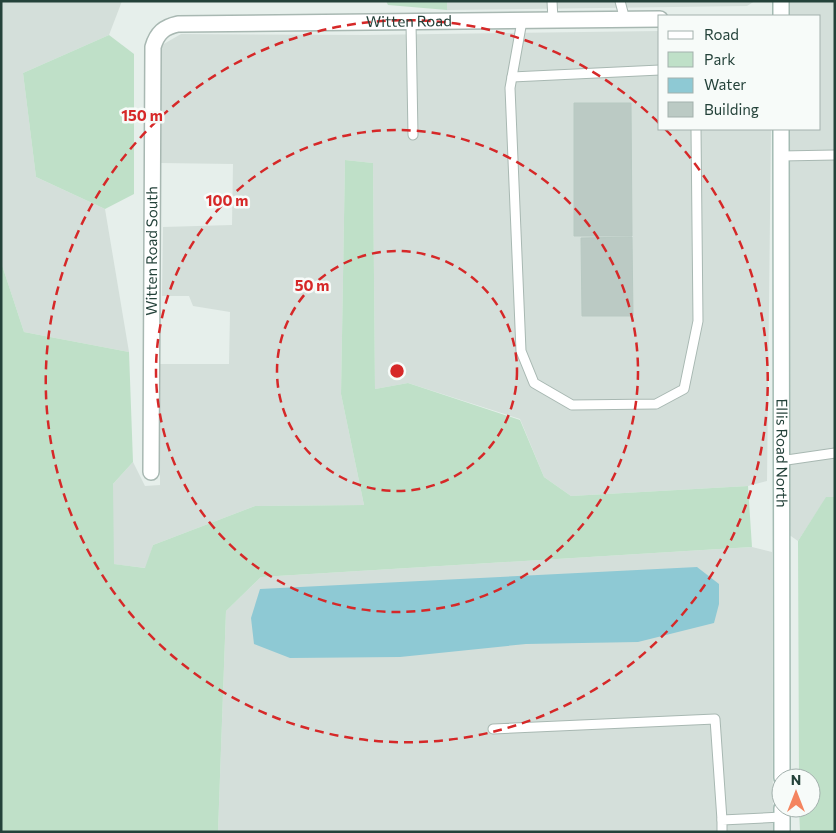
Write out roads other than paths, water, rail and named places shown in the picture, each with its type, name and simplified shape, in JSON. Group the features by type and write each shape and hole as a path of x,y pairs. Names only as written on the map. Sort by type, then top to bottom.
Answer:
{"street":[{"path":"781,1 781,15"},
{"name":"Witten Road","path":"160,32 178,24 658,19"},
{"name":"Witten Road South","path":"151,472 152,47 160,32"},
{"name":"Ellis Road North","path":"781,130 782,768"}],"lane":[{"path":"552,1 553,20"},
{"path":"620,1 625,20"},
{"path":"522,21 510,88 521,351 534,383 572,405 656,404 684,389 698,321 696,130"},
{"path":"412,23 413,135"},
{"path":"512,77 658,70"},
{"path":"781,156 835,155"},
{"path":"780,461 835,453"},
{"path":"494,729 715,719 722,832"},
{"path":"722,820 782,819"}],"water":[{"path":"697,567 719,584 719,604 714,623 638,642 526,644 400,657 290,658 254,644 251,618 260,589"}]}
